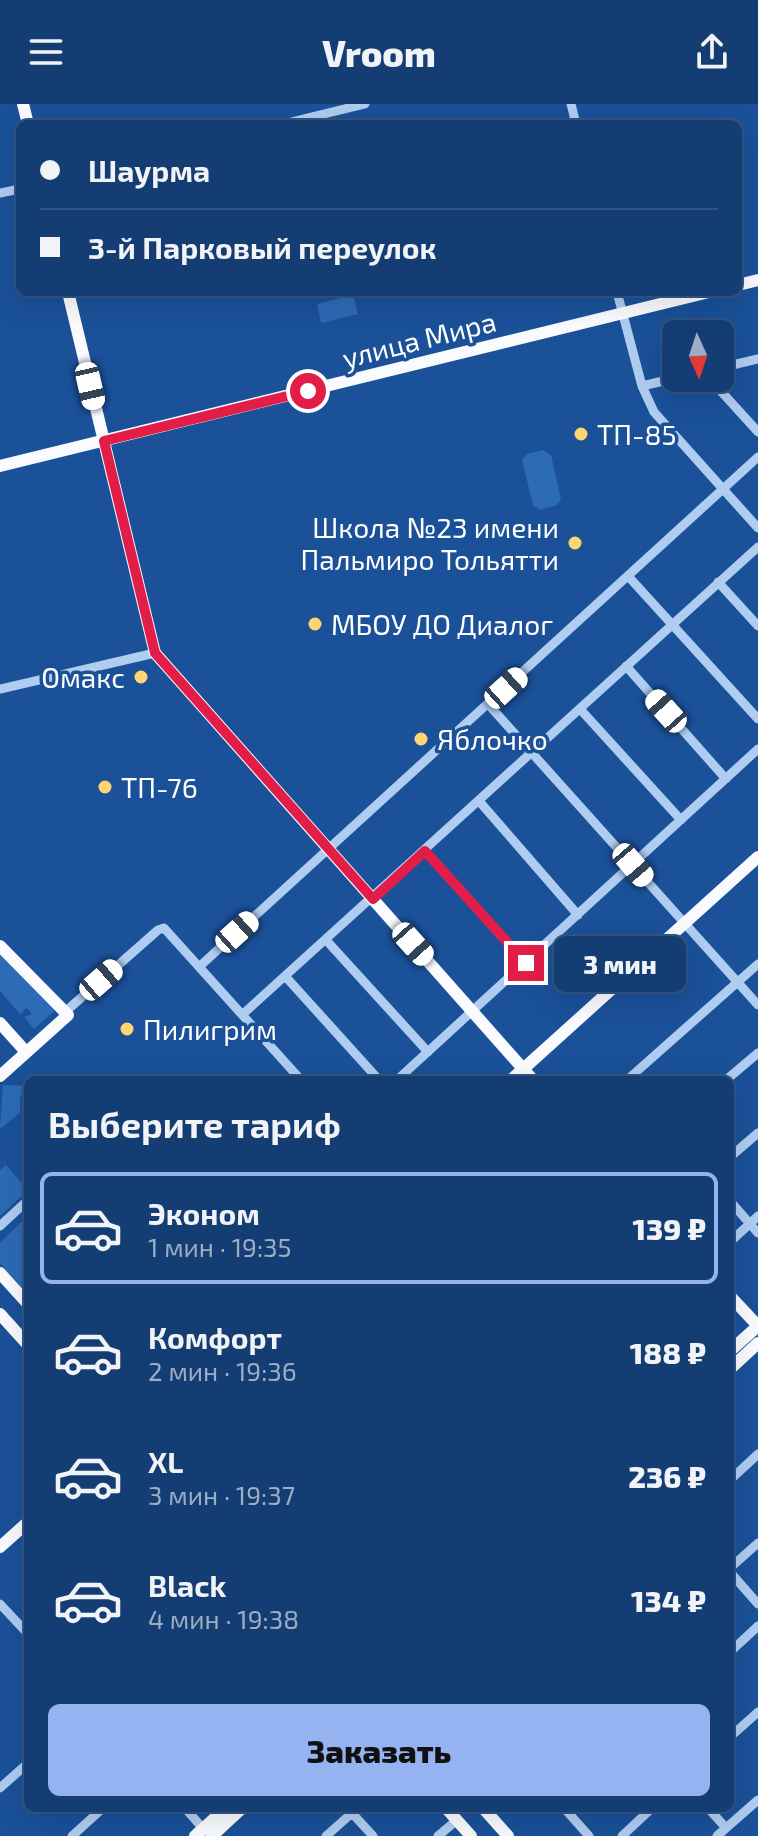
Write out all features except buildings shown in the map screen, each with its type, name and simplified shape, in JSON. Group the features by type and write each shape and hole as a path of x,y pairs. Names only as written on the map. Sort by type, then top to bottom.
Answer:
{"main road":[{"path":"69,296 155,653 529,1076"},
{"name":"улица Мира","path":"0,466 693,296"},
{"path":"515,1076 758,857"},
{"path":"0,946 66,1014 0,1076"},
{"path":"0,1023 26,1052"},
{"path":"0,1273 24,1300"},
{"path":"734,1300 758,1326 734,1347"},
{"path":"0,1314 24,1341"},
{"path":"734,1365 758,1343"},
{"path":"0,1547 24,1526"},
{"path":"205,1834 223,1812"},
{"path":"205,1834 236,1812"},
{"path":"450,1812 471,1836"},
{"path":"487,1812 508,1836"}],"street":[{"path":"299,120 365,104"},
{"path":"618,296 642,386 654,412 758,528"},
{"path":"734,365 758,359"},
{"path":"642,386 662,381"},
{"path":"722,392 758,432"},
{"path":"200,966 758,457"},
{"path":"243,1014 758,547"},
{"path":"628,576 758,719"},
{"path":"718,582 758,626"},
{"path":"0,689 155,653"},
{"path":"626,666 726,779"},
{"path":"488,704 758,1005"},
{"path":"580,709 681,820"},
{"path":"401,1076 758,749"},
{"path":"479,801 578,915"},
{"path":"425,851 526,963"},
{"path":"66,1014 158,930 167,929 297,1076"},
{"path":"326,940 428,1052"},
{"path":"631,1076 758,964"},
{"path":"285,976 375,1076"},
{"path":"731,1076 758,1053"},
{"path":"734,1154 758,1133"},
{"path":"0,1226 24,1204"},
{"path":"734,1206 758,1233"},
{"path":"734,1238 758,1216"},
{"path":"734,1476 758,1454"},
{"path":"734,1566 758,1543"},
{"path":"734,1575 758,1604"},
{"path":"0,1604 24,1630"},
{"path":"734,1648 758,1626"},
{"path":"734,1733 758,1712"},
{"path":"0,1788 24,1767"},
{"path":"717,1836 758,1800"},
{"path":"72,1836 99,1812"},
{"path":"188,1812 205,1834"},
{"path":"568,1812 589,1836"},
{"path":"622,1836 648,1812"},
{"path":"712,1812 726,1828"},
{"path":"326,1836 352,1813 373,1836"},
{"path":"438,1836 457,1820"}],"shaded area":[{"path":"353,296 358,314 321,323 317,304"},
{"path":"543,450 551,455 561,499 557,505 540,510 533,505 522,460 527,454"},
{"path":"0,953 58,1008 34,1029 24,1017 32,1014 26,1007 21,1015 0,991"},
{"path":"3,1085 24,1086 20,1113 0,1129"},
{"path":"6,1165 24,1185 24,1194 0,1216 0,1170"},
{"path":"21,1222 24,1225 24,1290 0,1263 0,1243"}],"place":[{"name":"ТП-85","path":"581,434"},
{"name":"Школа №23 имени Пальмиро Тольятти","path":"575,543"},
{"name":"МБОУ ДО Диалог","path":"315,624"},
{"name":"Омакс","path":"141,677"},
{"name":"Яблочко","path":"421,739"},
{"name":"ТП-76","path":"105,787"},
{"name":"Пилигрим","path":"127,1029"}],"route":[{"path":"308,391 104,441 155,653 373,899 425,851 526,963"}]}
